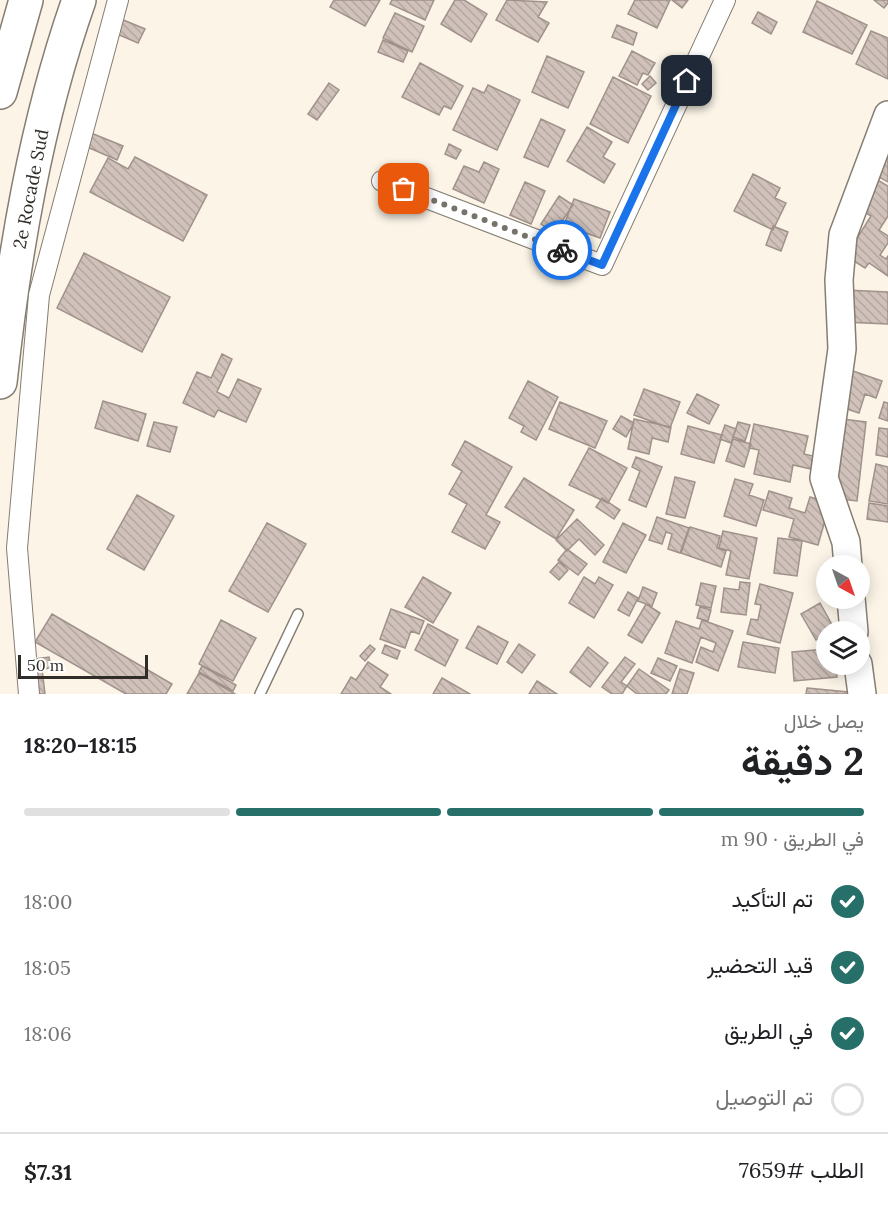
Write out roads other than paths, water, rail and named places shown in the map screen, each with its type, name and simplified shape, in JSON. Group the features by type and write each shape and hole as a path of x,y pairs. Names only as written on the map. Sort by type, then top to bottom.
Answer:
{"highway":[{"path":"0,92 26,0"},
{"name":"2e Rocade Sud","path":"0,382 12,286 27,204 49,101 79,0"}],"street":[{"path":"29,694 17,548 39,295 117,0"},
{"path":"382,181 602,265 725,0"},
{"path":"847,555 846,542 824,478 842,349 839,280 843,235 888,115"},
{"path":"859,675 862,694"}],"lane":[{"path":"260,694 298,614"}]}
